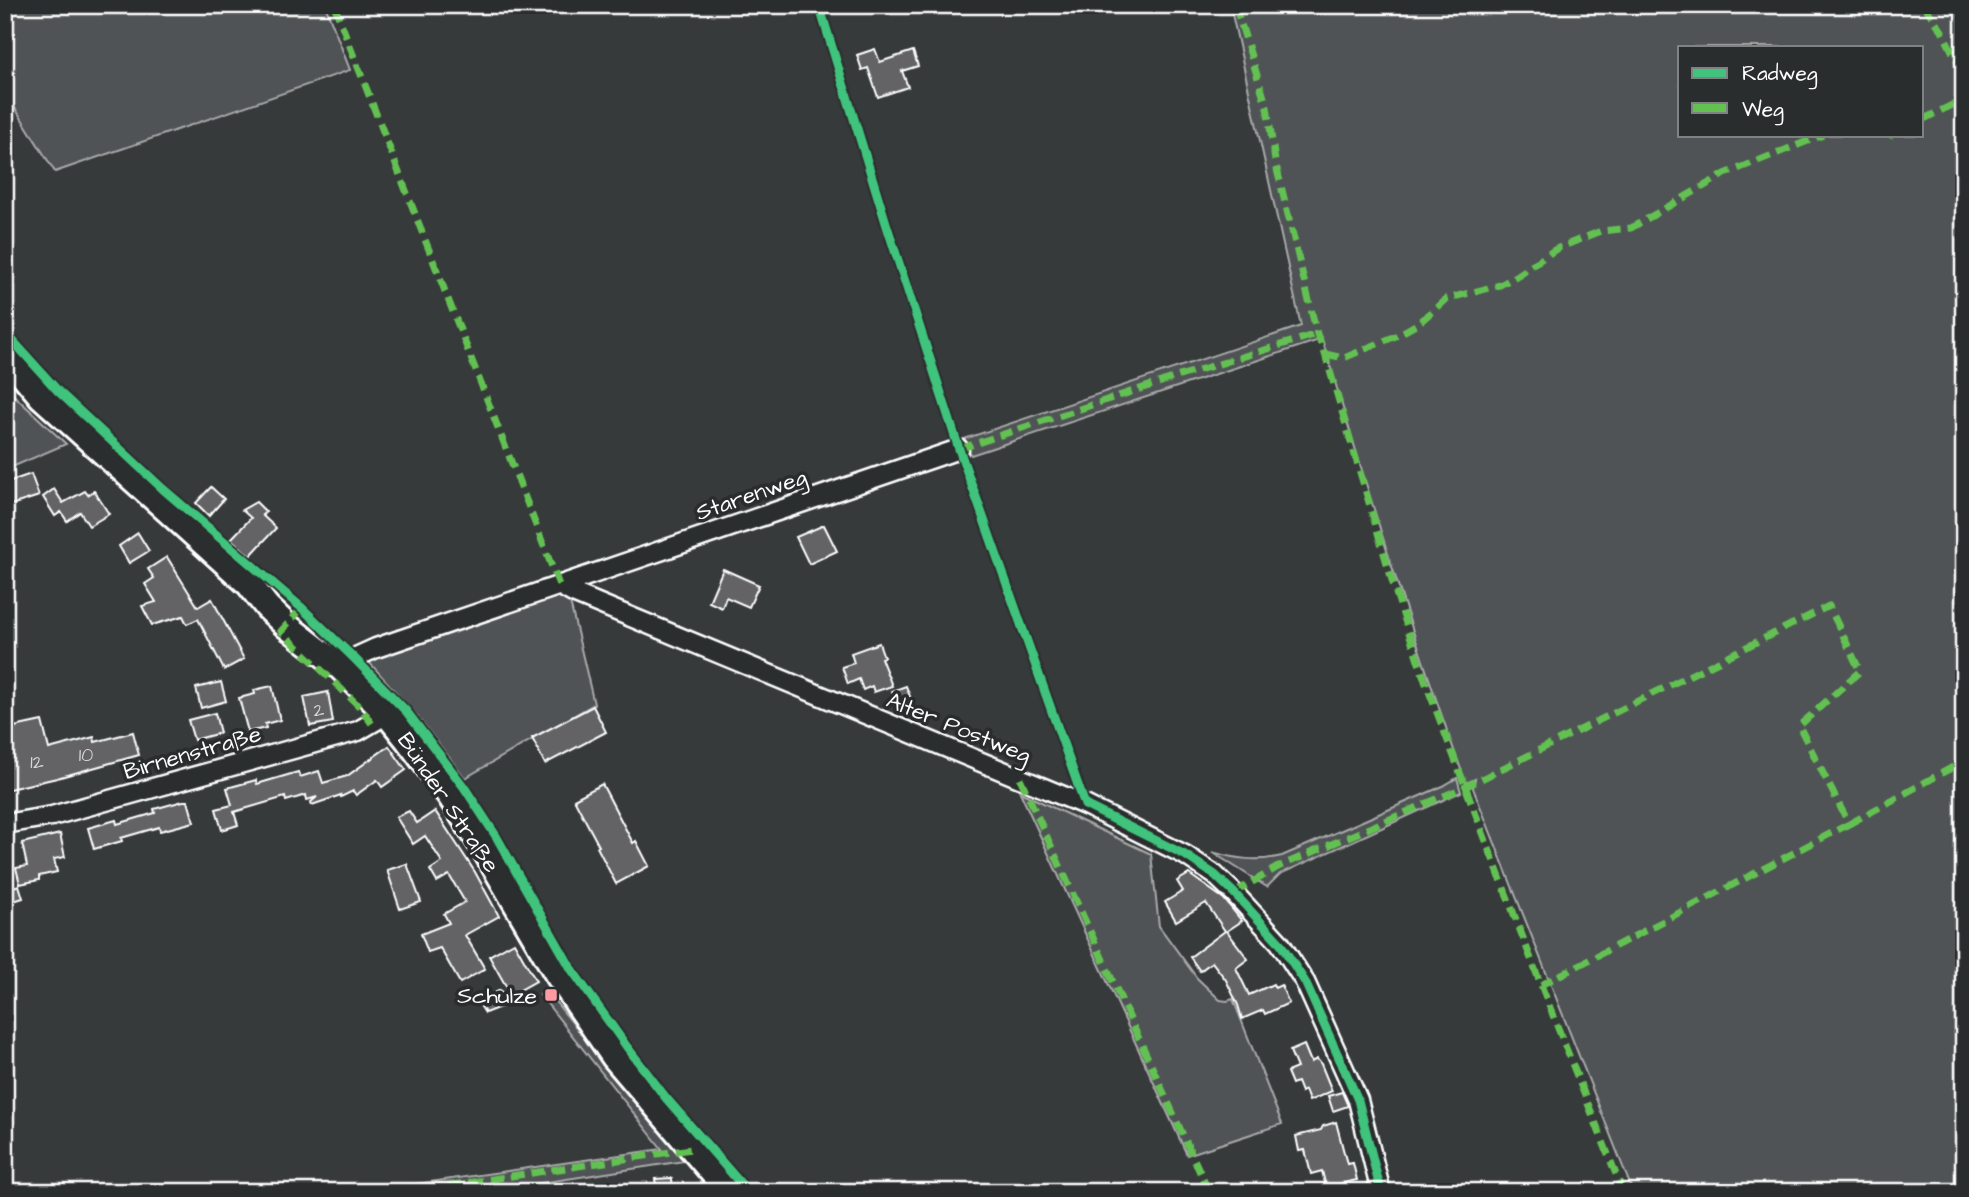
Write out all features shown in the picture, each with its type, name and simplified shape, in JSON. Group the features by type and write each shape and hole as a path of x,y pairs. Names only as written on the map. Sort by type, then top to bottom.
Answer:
{"main road":[{"name":"Bünder Straße","path":"5,353 41,396 249,584 276,598 308,628 336,664 387,714 450,796 557,974 614,1057 729,1192"}],"street":[{"name":"Starenweg","path":"559,585 960,449"},
{"path":"336,664 559,585"},
{"name":"Alter Postweg","path":"559,585 1085,805 1185,855 1215,876 1280,943 1306,982 1358,1100 1381,1192"},
{"name":"Birnenstraße","path":"5,824 52,816 358,731 387,714"}],"shaded area":[{"path":"5,5 325,5 350,70 55,172 5,92"},
{"path":"1230,5 1964,5 1964,1192 1633,1192 1473,788 1475,779 1466,783 1409,618 1322,339 971,455 964,439 1301,326"},
{"path":"5,387 66,444 5,470"},
{"path":"542,597 569,598 594,704 465,778 417,716 368,661 384,652"},
{"path":"1457,778 1461,792 1280,874 1267,887 1212,852 1247,859 1282,856"},
{"path":"1020,792 1151,854 1159,926 1197,978 1220,1000 1233,999 1282,1124 1187,1155"},
{"path":"541,996 554,1000 684,1161 482,1192 360,1192 662,1149"}],"building":[{"path":"875,49 880,62 913,51 918,66 902,71 908,87 878,97 868,68 862,70 857,55"},
{"path":"31,474 39,496 5,507 5,483"},
{"path":"211,487 224,499 209,516 196,503"},
{"path":"54,489 63,503 85,491 88,495 94,491 109,514 89,526 80,512 67,521 61,512 55,516 43,497"},
{"path":"256,502 266,512 262,515 276,528 250,556 231,539 251,518 242,510"},
{"path":"824,525 837,551 809,564 796,537"},
{"path":"138,533 149,551 129,563 119,546"},
{"path":"167,557 198,607 212,599 244,659 224,670 198,619 187,624 183,616 152,625 142,606 156,602 145,584 154,578 148,569"},
{"path":"723,569 759,585 749,607 726,597 722,608 709,602"},
{"path":"879,643 884,657 881,658 892,686 874,692 872,686 863,690 859,679 848,684 842,667 854,663 851,653"},
{"path":"221,682 226,701 201,708 196,688"},
{"path":"272,686 280,720 265,724 266,728 248,732 239,698 255,694 254,690"},
{"path":"906,686 911,699 897,705 892,691"},
{"path":"328,692 333,722 310,726 304,697"},
{"path":"593,706 606,732 545,764 532,738"},
{"path":"215,713 220,733 194,740 188,720"},
{"path":"42,721 49,749 94,737 95,742 133,732 139,755 5,790 5,760 11,759 5,729"},
{"path":"389,746 406,770 382,787 377,780 356,795 353,791 312,805 311,802 317,797 307,800 306,795 286,801 285,797 234,812 238,825 222,830 216,809 232,805 227,788 256,780 257,784 298,772 300,777 319,771 323,783 347,776"},
{"path":"602,784 633,843 636,841 649,866 616,884 574,799"},
{"path":"188,801 194,822 160,831 159,827 94,849 88,828 116,820 117,824 155,813 154,809"},
{"path":"409,811 417,823 435,811 475,872 499,916 465,935 485,969 460,983 440,948 428,952 421,934 449,923 444,914 465,902 449,875 437,882 430,870 442,862 425,836 413,844 396,817"},
{"path":"60,834 65,857 54,859 57,872 20,884 16,868 27,866 22,843"},
{"path":"407,864 421,902 400,909 387,870"},
{"path":"1189,874 1224,899 1242,921 1227,931 1248,959 1236,968 1249,995 1273,984 1275,988 1281,985 1289,1003 1265,1014 1263,1010 1242,1019 1226,980 1212,962 1200,971 1190,957 1225,931 1206,903 1176,921 1165,902 1183,891 1177,881"},
{"path":"19,885 23,898 10,902 7,889"},
{"path":"514,942 536,981 511,995 489,956"},
{"path":"500,990 508,1004 485,1013 478,1002"},
{"path":"1304,1045 1311,1062 1317,1059 1321,1064 1332,1091 1309,1101 1305,1090 1301,1092 1297,1082 1292,1084 1287,1072 1297,1068 1290,1051"},
{"path":"1342,1092 1348,1106 1333,1111 1328,1096"},
{"path":"1336,1122 1347,1164 1353,1163 1357,1180 1326,1187 1322,1171 1311,1174 1305,1150 1299,1151 1296,1136 1321,1130 1323,1126"},
{"path":"672,1178 673,1192 657,1192 655,1179"}],"marked path":[{"path":"334,5 559,585"},
{"path":"1235,5 1267,107 1275,161 1317,334 1394,587 1425,681 1623,1192"},
{"path":"1924,5 1942,31 1964,75"},
{"path":"1924,119 1964,99"},
{"path":"1325,354 1344,358 1398,335 1419,323 1446,299 1500,285 1556,249 1601,231 1631,228 1725,174 1820,136"},
{"path":"959,449 1176,377 1317,334"},
{"path":"1234,893 1278,867 1465,787 1829,606 1860,671 1799,726 1849,824 1541,985"},
{"path":"302,608 281,631 361,708 372,724"},
{"path":"1849,824 1964,761"},
{"path":"1020,778 1209,1192"},
{"path":"406,1192 691,1149"}],"cycle path":[{"path":"819,5 959,449 1085,805 1185,855 1215,875 1280,943 1305,982 1358,1100 1381,1192"},
{"path":"5,332 58,391 163,489 302,608 406,711 464,787 496,836 572,970 666,1098 748,1192"}],"place":[{"name":"Schulze","path":"551,995"}]}
